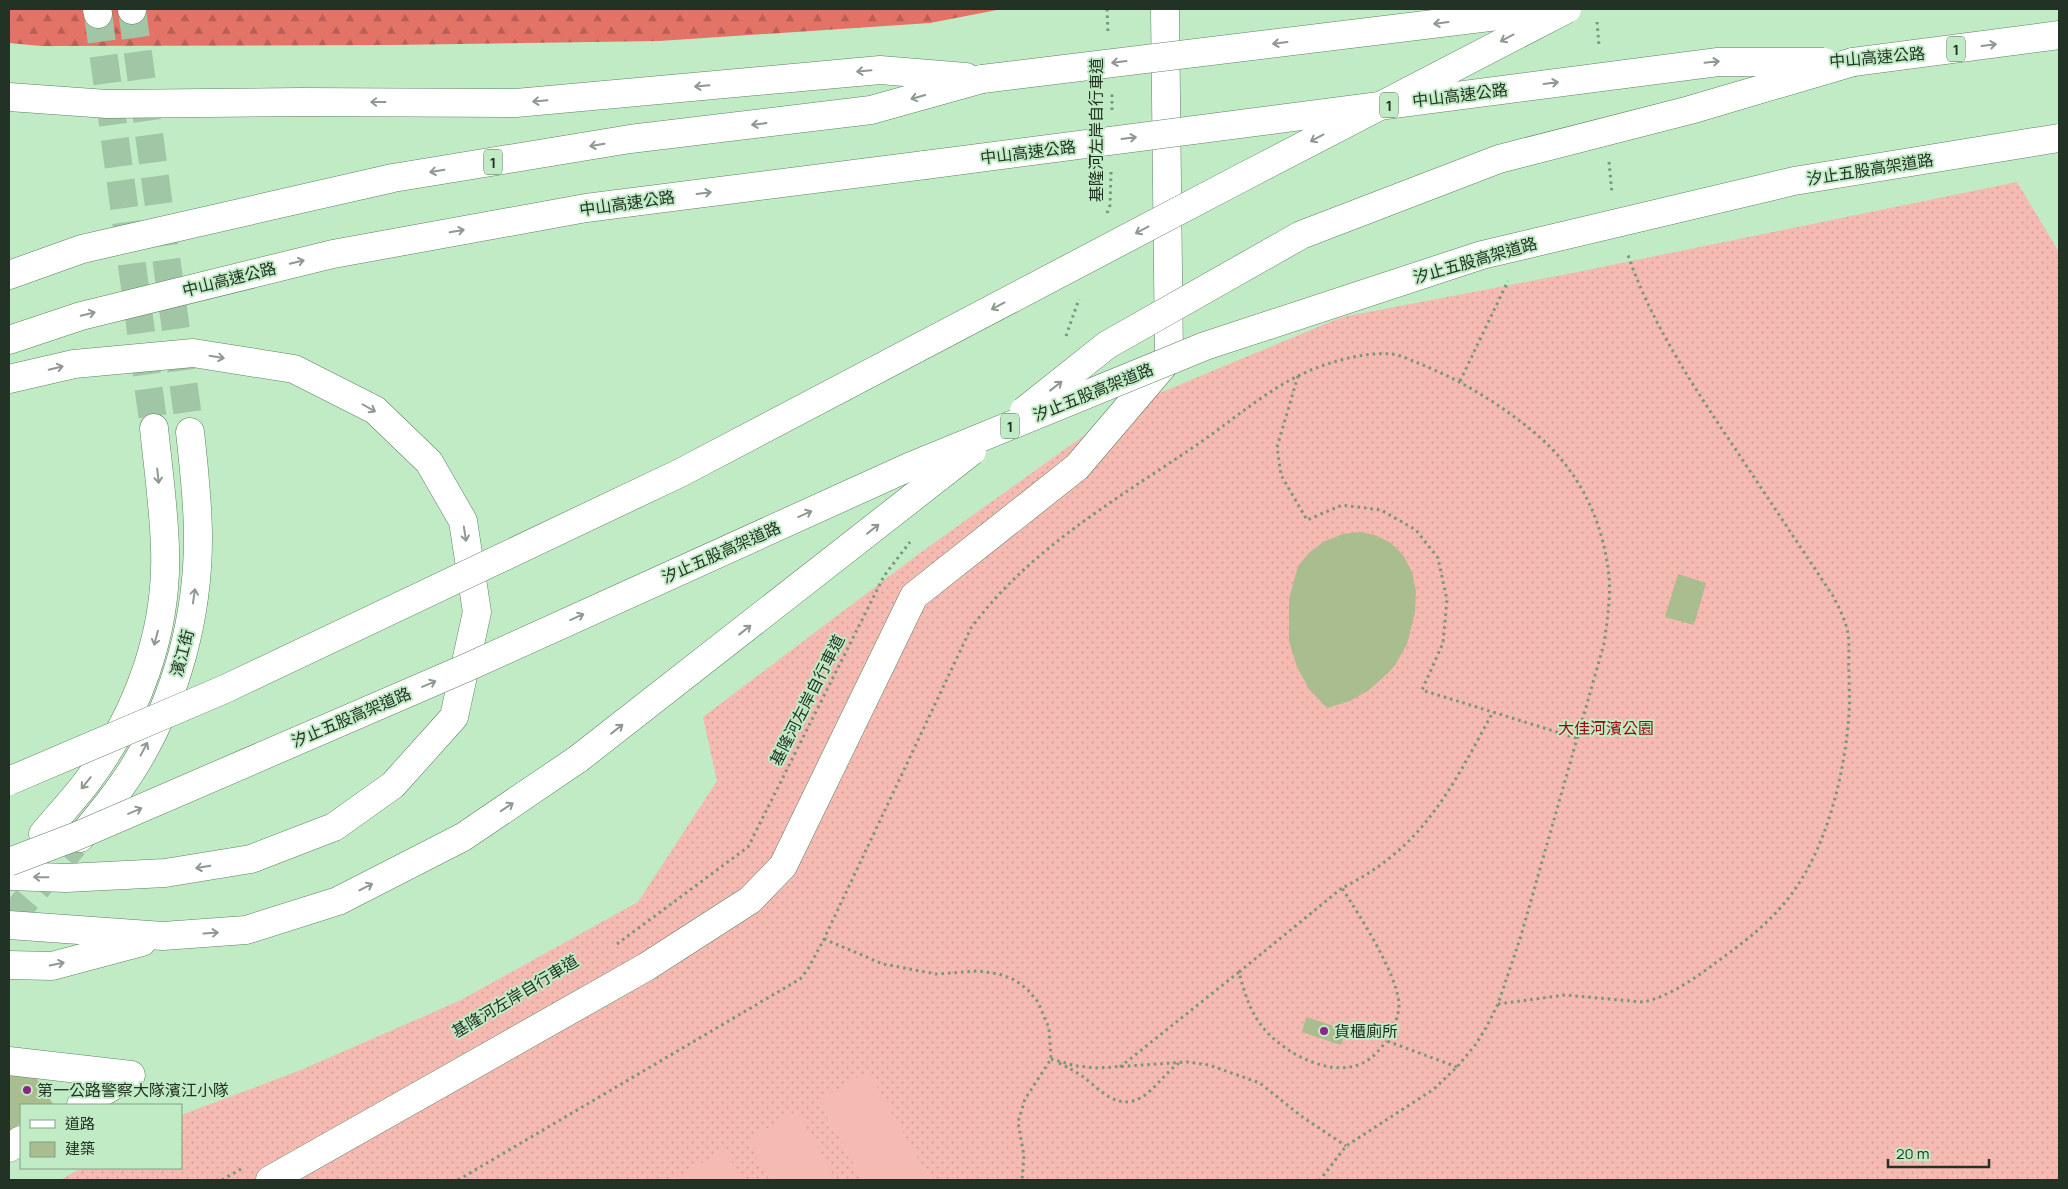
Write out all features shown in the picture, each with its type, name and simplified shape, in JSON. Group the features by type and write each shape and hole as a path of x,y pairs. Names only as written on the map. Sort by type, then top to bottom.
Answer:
{"main road":[{"path":"270,1180 646,967 750,900 783,866 914,596 1077,467 1169,359 1165,9"},
{"name":"1","path":"9,275 82,250 393,178 630,139 871,110 982,79 1559,9"},
{"name":"1","path":"9,781 225,689 680,473 1566,9"},
{"name":"中山高速公路","path":"9,340 81,316 333,254 586,208 1718,62 1854,62 2059,35"},
{"path":"9,925 163,936 246,930 338,901 463,837 578,759 1106,346 1300,235 1499,159 1690,110 1854,62"},
{"path":"9,97 107,104 301,102 516,103 880,70 982,79"},
{"name":"汐止五股高架道路","path":"9,862 78,836 468,667 909,467 1205,346 1482,254 1794,181 2059,138"},
{"path":"9,379 74,364 193,353 294,369 375,410 430,462 463,521 477,612 454,717 393,784 334,828 251,859 165,873 66,878 9,876"},
{"name":"濱江街","path":"43,834 89,780 111,747 128,716 142,684 160,622 166,548 154,428"},
{"name":"濱江街","path":"74,845 99,816 136,763 163,713 181,661 191,619 197,570 198,537 190,432"},
{"path":"9,965 52,966 163,936"},
{"path":"9,1061 131,1076 83,1104"},
{"path":"9,1148 20,1141"}],"path":[{"name":"基隆河左岸自行車道","path":"1107,9 1109,38"},
{"name":"基隆河左岸自行車道","path":"1112,86 1112,115"},
{"name":"基隆河左岸自行車道","path":"1107,214 1110,205 1111,165"},
{"path":"1498,1004 1565,995 1643,1002 1653,1000 1670,992 1708,968 1742,943 1771,918 1793,892 1812,860 1831,815 1842,768 1849,714 1848,635 1843,617 1833,596 1678,360 1643,293 1626,248"},
{"path":"1062,341 1067,334 1079,297"},
{"path":"458,1180 800,979 808,969 824,940 971,628 1008,583 1085,519 1201,442 1262,398 1298,376 1316,368 1359,356 1394,354 1460,381 1509,411 1553,448 1583,489 1596,521 1609,576 1609,610 1604,644 1520,939 1498,1004 1476,1044 1457,1067 1434,1089 1346,1146 1320,1180"},
{"path":"1298,376 1277,447 1281,475 1306,520 1342,505 1381,510 1416,530 1438,558 1447,600 1443,643 1422,690 1576,738"},
{"name":"基隆河左岸自行車道","path":"613,948 748,847 884,576 912,539"},
{"path":"1120,1067 1342,888 1373,871 1389,859 1420,828 1441,802 1493,712"},
{"path":"1239,972 1250,1008 1267,1033 1285,1047 1321,1066 1334,1068 1359,1065 1374,1055 1387,1040 1397,1017 1399,1004 1382,956 1342,888"},
{"path":"824,940 883,964 936,974 978,971 999,974 1015,980 1028,990 1044,1014 1048,1028 1051,1059 1025,1099 1018,1122 1024,1156 1022,1180"},
{"path":"1387,1040 1457,1067"},
{"path":"1051,1059 1082,1076 1104,1095 1123,1102 1141,1098 1168,1071 1179,1063"},
{"path":"1051,1059 1076,1066 1098,1068 1179,1063 1209,1065 1260,1083 1301,1116 1346,1146"},
{"path":"222,1180 248,1166"}],"green space":[{"path":"9,9 1002,9 930,23 659,41 391,45 41,46 9,43"},
{"name":"大佳河濱公園","path":"2017,182 2059,252 2059,1180 60,1180 80,1169 182,1169 182,1115 301,1070 461,1000 638,902 717,781 703,717 920,553 1121,409 1342,317 1568,274"},
{"path":"868,1071 930,1180 863,1180 818,1101"},
{"path":"797,1111 836,1180 770,1180 747,1140"},
{"path":"725,1150 742,1180 674,1179"}],"pier":[{"path":"1933,9 2059,9 2059,135 1998,144"},
{"path":"2059,150 2059,179 2017,182 2005,158"}],"building":[{"path":"1360,532 1375,535 1391,543 1403,555 1412,572 1416,591 1415,612 1407,644 1388,673 1369,690 1350,701 1327,708 1309,689 1297,667 1289,641 1289,599 1298,566 1309,553 1323,542 1343,534"},
{"path":"1678,574 1706,583 1694,625 1665,617"},
{"name":"貨櫃廁所","path":"1306,1017 1346,1030 1341,1045 1302,1032"},
{"name":"第一公路警察大隊濱江小隊","path":"9,1072 36,1077 53,1104 20,1104 20,1124 9,1131"}],"tunnel":[{"path":"132,10 190,432"},
{"path":"98,14 154,428"},
{"path":"9,920 74,845"}],"place":[{"name":"貨櫃廁所","path":"1324,1031"},
{"name":"第一公路警察大隊濱江小隊","path":"27,1090"}]}
